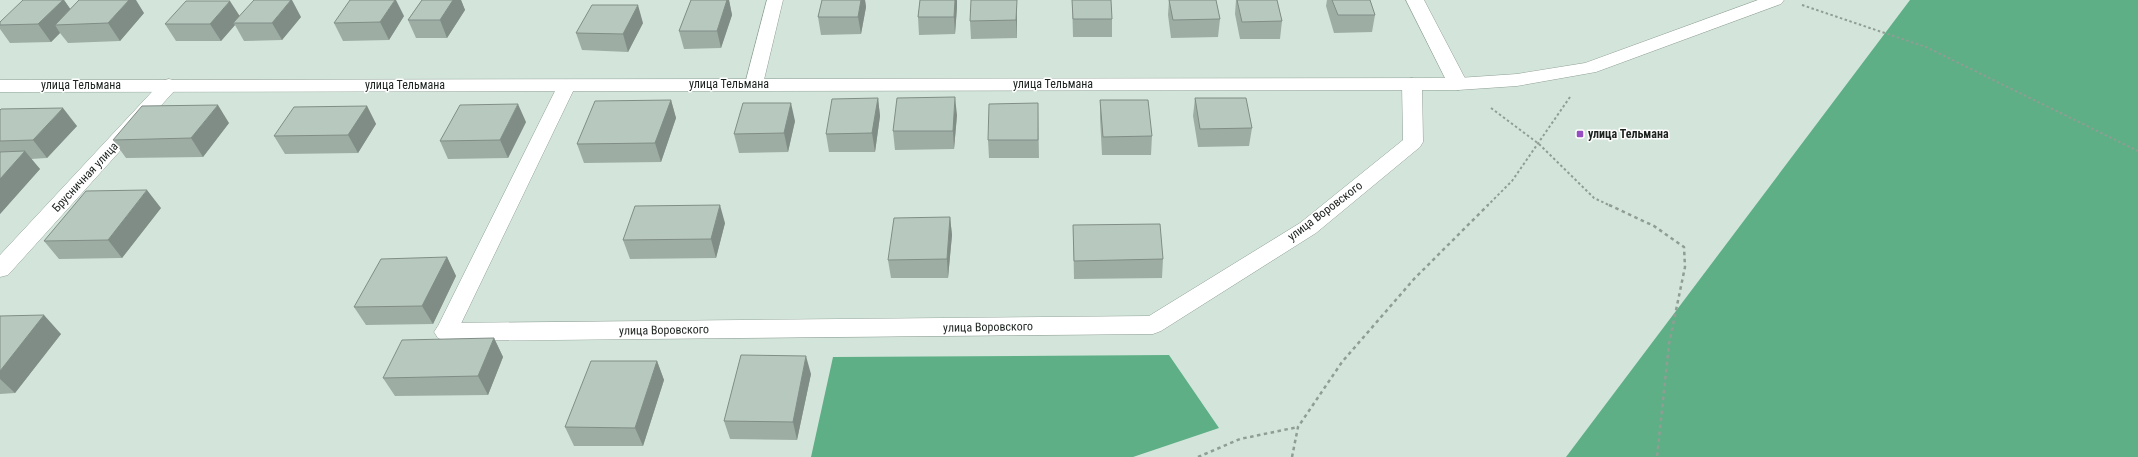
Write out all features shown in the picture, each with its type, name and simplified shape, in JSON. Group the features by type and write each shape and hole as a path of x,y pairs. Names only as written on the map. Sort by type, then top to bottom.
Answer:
{"street":[{"path":"1415,0 1458,84"},
{"name":"улица Тельмана","path":"0,86 1458,84 1517,80 1589,68 1775,0"},
{"name":"улица Воровского","path":"446,332 1153,325 1308,228 1413,142 1412,84"},
{"name":"Брусничная улица","path":"0,269 169,85"}],"lane":[{"path":"754,84 775,0"},
{"path":"446,332 567,85"}],"path":[{"path":"1796,2 1926,47 2138,151"},
{"path":"1292,457 1298,427 1342,362 1414,279 1512,181 1539,144 1589,68"},
{"path":"1458,84 1539,144 1594,198 1654,226 1684,247 1685,267 1669,344 1657,457"},
{"path":"1198,457 1240,439 1298,427"}],"green space":[{"path":"1910,0 2138,0 2138,457 1566,457"},
{"path":"1169,355 1219,428 1133,457 811,457 833,357"}],"building":[{"path":"23,0 63,0 38,24 0,25 0,22"},
{"path":"79,0 129,0 108,23 55,25"},
{"path":"254,0 291,0 272,23 233,23"},
{"path":"350,0 395,0 380,22 334,23"},
{"path":"422,0 453,0 440,20 408,20"},
{"path":"691,0 727,0 717,31 679,31"},
{"path":"822,0 861,0 858,17 818,17"},
{"path":"920,0 955,0 954,17 918,17"},
{"path":"971,0 1017,0 1016,20 970,21"},
{"path":"1072,0 1111,0 1112,19 1073,19"},
{"path":"1169,0 1216,0 1220,19 1173,20"},
{"path":"1237,0 1277,0 1282,21 1242,22"},
{"path":"1332,0 1370,0 1375,15 1338,15"},
{"path":"186,1 230,1 210,24 165,24"},
{"path":"592,5 638,5 623,34 576,33"},
{"path":"955,97 953,131 893,131 897,98"},
{"path":"878,98 872,133 826,134 832,99"},
{"path":"1195,98 1246,98 1252,128 1200,129"},
{"path":"671,100 655,143 577,144 595,101"},
{"path":"1100,100 1148,100 1152,136 1103,137"},
{"path":"743,103 791,103 784,133 734,134"},
{"path":"1038,103 1038,140 988,140 989,104"},
{"path":"518,104 500,140 440,141 460,105"},
{"path":"218,105 191,138 113,140 142,106"},
{"path":"367,106 348,135 274,136 294,107"},
{"path":"63,108 33,140 0,141 1,109"},
{"path":"25,151 0,179 0,152"},
{"path":"147,190 108,240 44,241 86,191"},
{"path":"720,205 711,239 623,240 635,206"},
{"path":"950,217 947,259 888,260 894,218"},
{"path":"1160,224 1163,259 1074,261 1073,225"},
{"path":"447,257 422,306 354,307 381,259"},
{"path":"44,315 0,371 0,316"},
{"path":"494,338 478,376 383,378 402,340"},
{"path":"741,355 806,356 793,422 724,421"},
{"path":"591,361 657,361 635,428 565,427"}],"place":[{"name":"улица Тельмана","path":"1580,134"}]}
